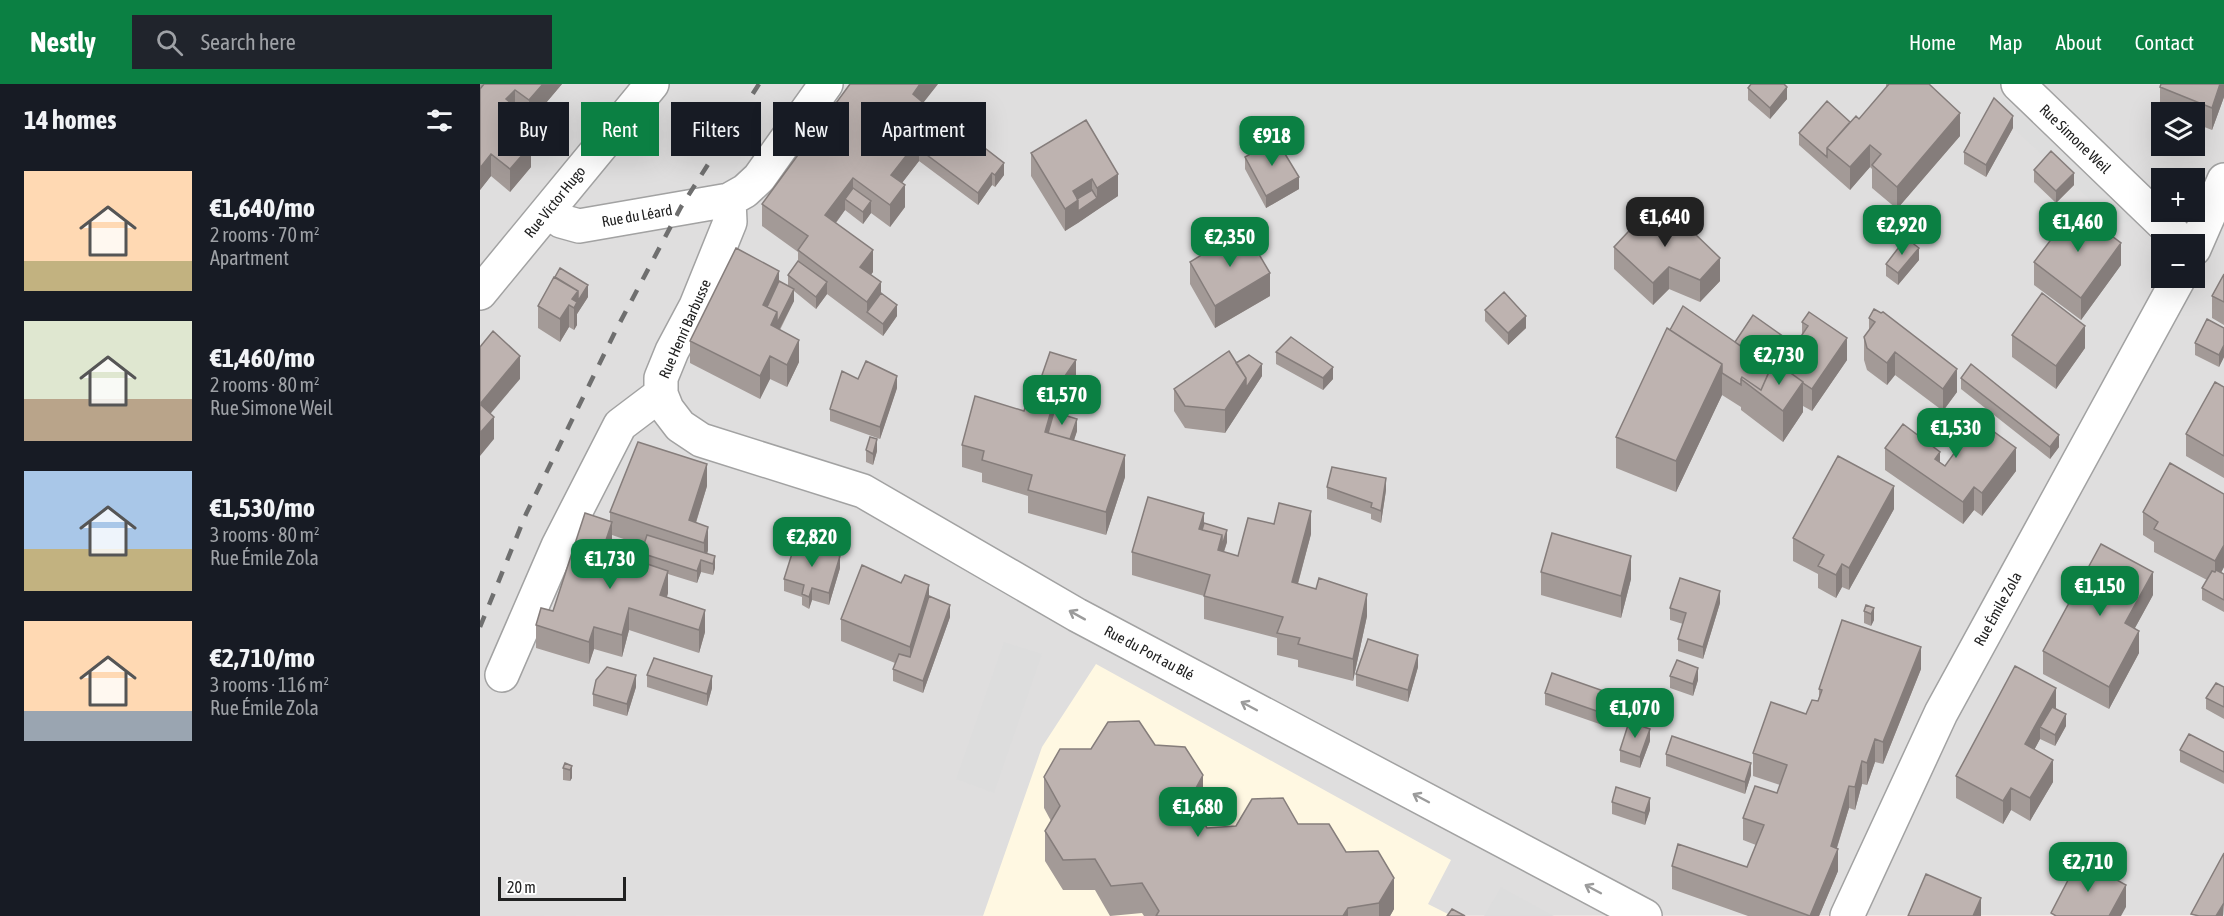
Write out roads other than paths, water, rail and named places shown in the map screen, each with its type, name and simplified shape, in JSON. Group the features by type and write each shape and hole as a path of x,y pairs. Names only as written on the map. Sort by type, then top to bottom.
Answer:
{"street":[{"name":"Rue Victor Hugo","path":"480,293 652,84"},
{"path":"729,200 745,191 759,178 825,84"},
{"name":"Rue Simone Weil","path":"2018,84 2174,234"},
{"path":"2201,234 2224,180"},
{"name":"Rue du Léard","path":"549,211 561,221 579,226 729,200"},
{"name":"Rue Henri Barbusse","path":"502,675 558,546 620,424 661,394 661,378 672,351 696,306 730,222 729,200"},
{"name":"Rue Émile Zola","path":"1847,916 1941,713 2174,288"},
{"name":"Rue du Port au Blé","path":"661,394 667,409 680,426 701,440 863,491 1077,615 1645,916"}],"railway":[{"path":"480,627 526,514 616,330 681,207 759,84"}]}
